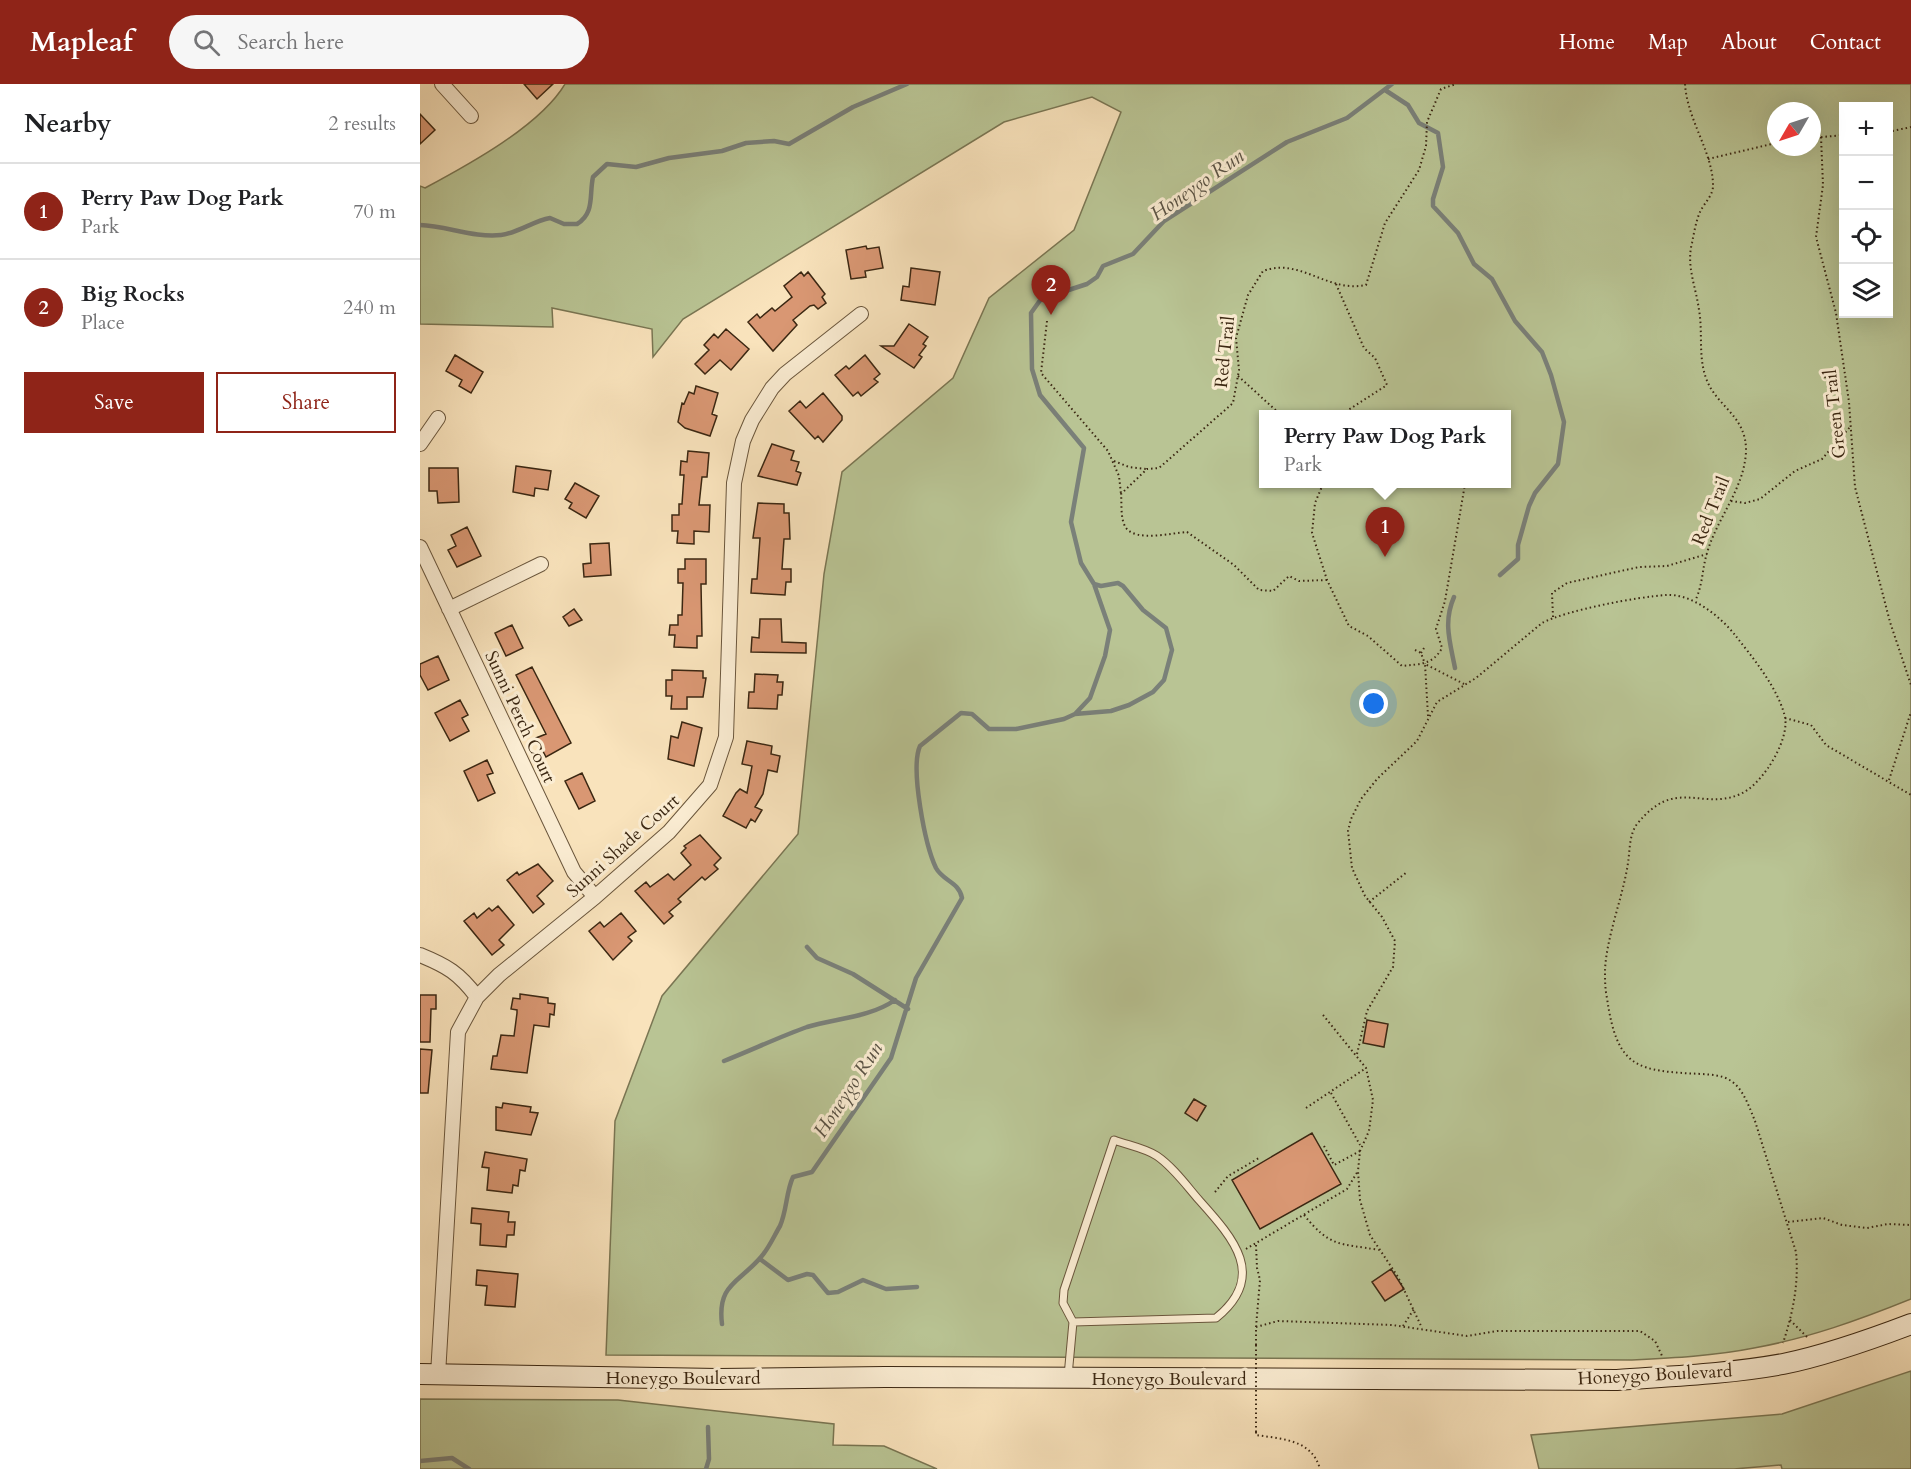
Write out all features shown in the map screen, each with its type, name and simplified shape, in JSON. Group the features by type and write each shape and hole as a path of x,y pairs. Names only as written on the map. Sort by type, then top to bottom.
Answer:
{"main road":[{"name":"Honeygo Boulevard","path":"429,1375 718,1379 885,1377 1641,1378 1724,1373 1784,1364 1829,1353 1911,1324"}],"street":[{"path":"442,84 471,116"},
{"name":"Sunni Shade Court","path":"429,1375 458,1032 477,997 499,975 596,897 669,832 710,784 726,737 734,483 743,441 752,420 772,388 785,374 861,314"},
{"path":"420,444 438,418"},
{"name":"Sunni Perch Court","path":"420,547 574,872 596,897"},
{"path":"449,609 541,564"},
{"path":"420,955 446,966 463,978 477,997"}],"lane":[{"path":"1068,1379 1067,1359 1073,1322 1063,1303 1064,1290 1114,1140 1156,1156 1223,1226 1238,1253 1243,1278 1239,1294 1216,1318 1073,1322"}],"path":[{"name":"Red Trail","path":"1121,494 1147,469 1159,468 1233,403 1238,376 1236,339 1244,305 1263,271 1289,266 1336,284 1360,286 1368,281 1382,228 1419,170 1426,146 1427,122 1441,88 1456,84"},
{"name":"Red Trail","path":"1685,84 1693,122 1708,159 1714,187 1700,212 1691,246 1690,266 1700,310 1706,378 1721,401 1736,417 1744,432 1746,452 1737,489 1707,554 1695,601"},
{"path":"1893,131 1911,128"},
{"path":"1821,137 1839,135"},
{"name":"Green Trail","path":"1821,137 1823,185 1816,237 1836,313 1855,487 1862,520 1911,685"},
{"path":"1708,159 1767,145"},
{"path":"1336,284 1364,348 1375,358 1387,385 1348,410"},
{"path":"1047,321 1041,373 1114,461 1121,494 1122,516 1125,526 1131,532 1158,535 1187,532 1234,565 1259,590 1273,591 1289,576 1299,581 1327,580"},
{"path":"1238,376 1276,410"},
{"path":"1731,501 1745,503 1760,499 1795,471 1821,459 1850,427"},
{"path":"1114,461 1129,467 1147,469"},
{"path":"1321,488 1315,503 1312,533 1327,580 1349,626 1368,636 1402,666 1425,664 1437,657 1442,648 1436,629 1445,601 1464,488"},
{"path":"1553,617 1552,593 1567,583 1639,567 1667,566 1707,554"},
{"path":"1357,1054 1367,1011 1393,967 1395,955 1392,933 1369,902 1352,868 1348,850 1349,825 1361,799 1377,779 1417,741 1437,702 1553,617 1665,595 1678,594 1695,601 1736,636 1775,694 1785,718 1782,740 1772,763 1751,788 1737,796 1720,799 1677,796 1654,809 1637,824 1631,836 1624,892 1605,969 1606,997 1615,1036 1629,1059 1648,1070 1719,1075 1735,1084 1755,1121 1788,1222 1798,1273 1791,1320 1783,1343"},
{"path":"1420,653 1424,648"},
{"path":"1415,650 1420,653 1425,664 1428,718"},
{"path":"1425,664 1464,684"},
{"path":"1889,781 1911,712"},
{"path":"1785,718 1811,725 1826,745 1911,795"},
{"path":"1369,902 1407,872"},
{"path":"1323,1016 1357,1054 1366,1068 1373,1100 1369,1131 1360,1151 1358,1171 1360,1200 1368,1226 1398,1277 1422,1328"},
{"path":"1306,1108 1366,1068"},
{"path":"1330,1093 1361,1147"},
{"path":"1323,1146 1334,1165 1360,1151"},
{"path":"1215,1192 1228,1176 1259,1158"},
{"path":"1238,1253 1256,1245 1347,1189 1358,1171"},
{"path":"1304,1215 1321,1236 1331,1241 1381,1250"},
{"path":"1788,1222 1823,1218 1842,1225 1867,1228 1887,1224 1911,1225"},
{"path":"1256,1245 1260,1280 1256,1327 1256,1435 1294,1440 1308,1449 1318,1460 1320,1469"},
{"path":"1403,1326 1414,1310"},
{"path":"1791,1320 1807,1337"},
{"path":"1256,1327 1278,1321 1403,1326 1467,1336 1497,1331 1640,1331 1655,1341 1663,1358"}],"green space":[{"path":"565,84 1911,84 1911,1299 1834,1328 1774,1344 1708,1355 1631,1360 606,1355 615,1121 662,996 798,834 824,574 842,472 953,378 989,298 1074,230 1121,112 1092,97 1004,122 683,319 653,357 652,329 552,308 553,327 420,324 420,186 425,188 462,168 521,129 554,100"},
{"path":"1911,1371 1911,1469 1782,1469 1781,1465 1734,1469 1539,1469 1531,1435 1782,1414"},
{"path":"420,1399 618,1400 834,1424 833,1445 884,1446 937,1469 420,1469"}],"building":[{"path":"524,84 553,84 537,99"},
{"path":"420,114 435,130 420,144"},
{"path":"866,246 867,249 879,247 883,268 865,271 866,277 851,279 846,250"},
{"path":"911,268 940,272 935,305 901,300 903,286 909,287"},
{"path":"801,272 804,276 808,272 825,294 822,297 826,303 818,309 814,305 810,306 793,320 797,325 773,351 748,322 757,314 760,318 772,308 775,311 792,297 784,286"},
{"path":"909,324 928,337 923,344 926,346 919,355 922,357 914,368 881,346 894,346"},
{"path":"726,329 749,349 731,370 720,360 705,374 695,364 709,350 704,345 714,334 718,338"},
{"path":"455,355 483,372 471,393 459,386 462,380 446,371"},
{"path":"865,355 880,374 874,379 878,382 861,396 858,392 853,396 835,375 846,366 849,369"},
{"path":"696,386 718,393 712,414 717,416 710,436 685,428 678,422 682,403 684,404 689,392 694,394"},
{"path":"823,393 842,416 842,420 823,442 818,436 815,439 789,411 800,401 806,408"},
{"path":"772,444 794,451 791,460 799,462 796,471 801,473 797,485 758,476"},
{"path":"688,451 709,453 707,477 702,477 699,505 710,505 709,532 694,531 694,544 677,543 678,531 672,531 672,515 679,515 679,504 682,504 684,475 680,475 681,461 687,462"},
{"path":"516,466 551,471 548,490 535,488 534,496 513,492"},
{"path":"429,468 458,468 459,502 438,503 437,491 429,491"},
{"path":"575,483 599,496 586,518 569,508 572,503 565,499"},
{"path":"758,503 784,504 784,513 789,513 790,539 784,539 782,569 791,569 791,582 786,582 785,595 751,593 752,579 757,579 760,538 753,538"},
{"path":"467,527 481,556 457,567 448,550 456,546 451,535"},
{"path":"609,543 611,575 584,577 583,564 591,563 590,544"},
{"path":"685,559 706,559 706,584 701,584 702,636 697,636 697,648 674,647 675,635 669,635 670,625 678,625 678,615 682,615 683,583 678,583 678,569 685,569"},
{"path":"574,609 582,620 569,626 563,617"},
{"path":"760,619 781,619 782,642 806,643 806,653 751,652 752,637 759,638"},
{"path":"512,625 523,648 506,656 495,633"},
{"path":"438,656 449,680 428,690 420,675 420,664"},
{"path":"532,667 571,743 546,757 536,738 546,734 516,675"},
{"path":"672,670 703,671 703,678 706,678 703,697 687,697 687,709 671,709 672,696 666,696 666,680 672,680"},
{"path":"755,674 778,675 777,682 783,682 782,695 778,695 777,709 748,708 749,692 754,692"},
{"path":"460,700 468,715 462,718 469,731 450,741 435,713"},
{"path":"682,722 702,728 694,766 668,759 671,736 678,738"},
{"path":"747,741 772,746 771,754 780,756 777,772 768,770 763,794 755,807 762,810 755,822 751,819 746,828 723,816 740,789 747,793 752,766 742,764"},
{"path":"487,760 493,773 487,775 495,793 478,801 464,771"},
{"path":"582,773 595,801 579,809 565,781"},
{"path":"700,835 721,858 714,865 718,869 705,880 702,877 678,899 681,902 669,912 673,916 664,924 635,891 646,882 650,887 668,874 674,880 691,865 681,853 686,848 684,846"},
{"path":"538,864 553,881 537,896 544,904 533,913 507,880 517,872 519,875"},
{"path":"498,906 514,925 499,940 504,945 492,955 464,921 474,913 477,918 489,908 492,911"},
{"path":"621,913 636,931 628,937 632,941 613,960 589,931 600,922 604,927"},
{"path":"520,994 548,998 548,1003 555,1004 554,1015 550,1014 549,1027 534,1025 527,1073 491,1069 493,1056 497,1056 501,1035 514,1036 517,1010 511,1009 513,998 520,999"},
{"path":"420,995 436,995 436,1009 431,1009 430,1042 420,1042"},
{"path":"1367,1020 1388,1024 1384,1047 1363,1043"},
{"path":"420,1049 432,1050 428,1093 420,1093"},
{"path":"1194,1099 1206,1106 1197,1121 1185,1113"},
{"path":"503,1103 531,1107 530,1112 538,1113 531,1135 496,1130 496,1107 502,1108"},
{"path":"1312,1133 1341,1184 1260,1229 1232,1180"},
{"path":"485,1152 527,1159 525,1171 520,1170 518,1186 513,1185 512,1193 487,1190 489,1168 482,1167"},
{"path":"472,1208 509,1212 508,1222 515,1222 514,1235 507,1235 506,1247 480,1245 481,1224 471,1223"},
{"path":"1391,1269 1404,1289 1385,1301 1372,1282"},
{"path":"477,1270 518,1274 515,1307 485,1305 487,1286 476,1285"}],"waterway":[{"path":"420,225 501,235 550,218 564,224 577,224 587,215 593,177 607,164 636,167 669,158 722,151 746,143 774,141 789,144 853,107 907,84"},
{"name":"Honeygo Run","path":"722,1324 721,1311 726,1292 753,1266 769,1246 780,1226 793,1177 812,1172 891,1058 916,978 962,898 958,888 936,868 927,842 918,788 917,757 920,746 961,713 972,714 989,729 1016,729 1064,719 1075,714 1090,698 1105,656 1110,630 1094,584 1081,563 1071,522 1084,448 1040,395 1032,369 1031,313 1041,299 1087,284 1097,277 1103,266 1133,254 1164,221 1287,142 1347,118 1392,84"},
{"path":"1385,90 1408,105 1419,123 1438,133 1443,167 1433,206 1458,233 1474,264 1492,279 1515,321 1542,352 1564,422 1558,464 1535,493 1529,506 1518,545 1518,559 1500,575"},
{"name":"Honeygo Run","path":"1075,714 1111,711 1129,705 1153,692 1164,680 1172,650 1166,628 1143,610 1123,586 1118,583 1101,586 1094,584"},
{"path":"1454,597 1448,624 1455,668"},
{"path":"807,947 817,958 853,974 908,1009"},
{"path":"724,1061 807,1027 874,1011 895,1000"},
{"path":"760,1259 788,1280 807,1274 813,1275 828,1293 838,1292 863,1280 886,1289 917,1287"},
{"name":"Honeygo Run","path":"706,1469 709,1459 708,1427"},
{"path":"420,1461 452,1458 469,1469"}],"place":[{"name":"Big Rocks","path":"1051,315"},
{"name":"Perry Paw Dog Park","path":"1385,557"}]}
